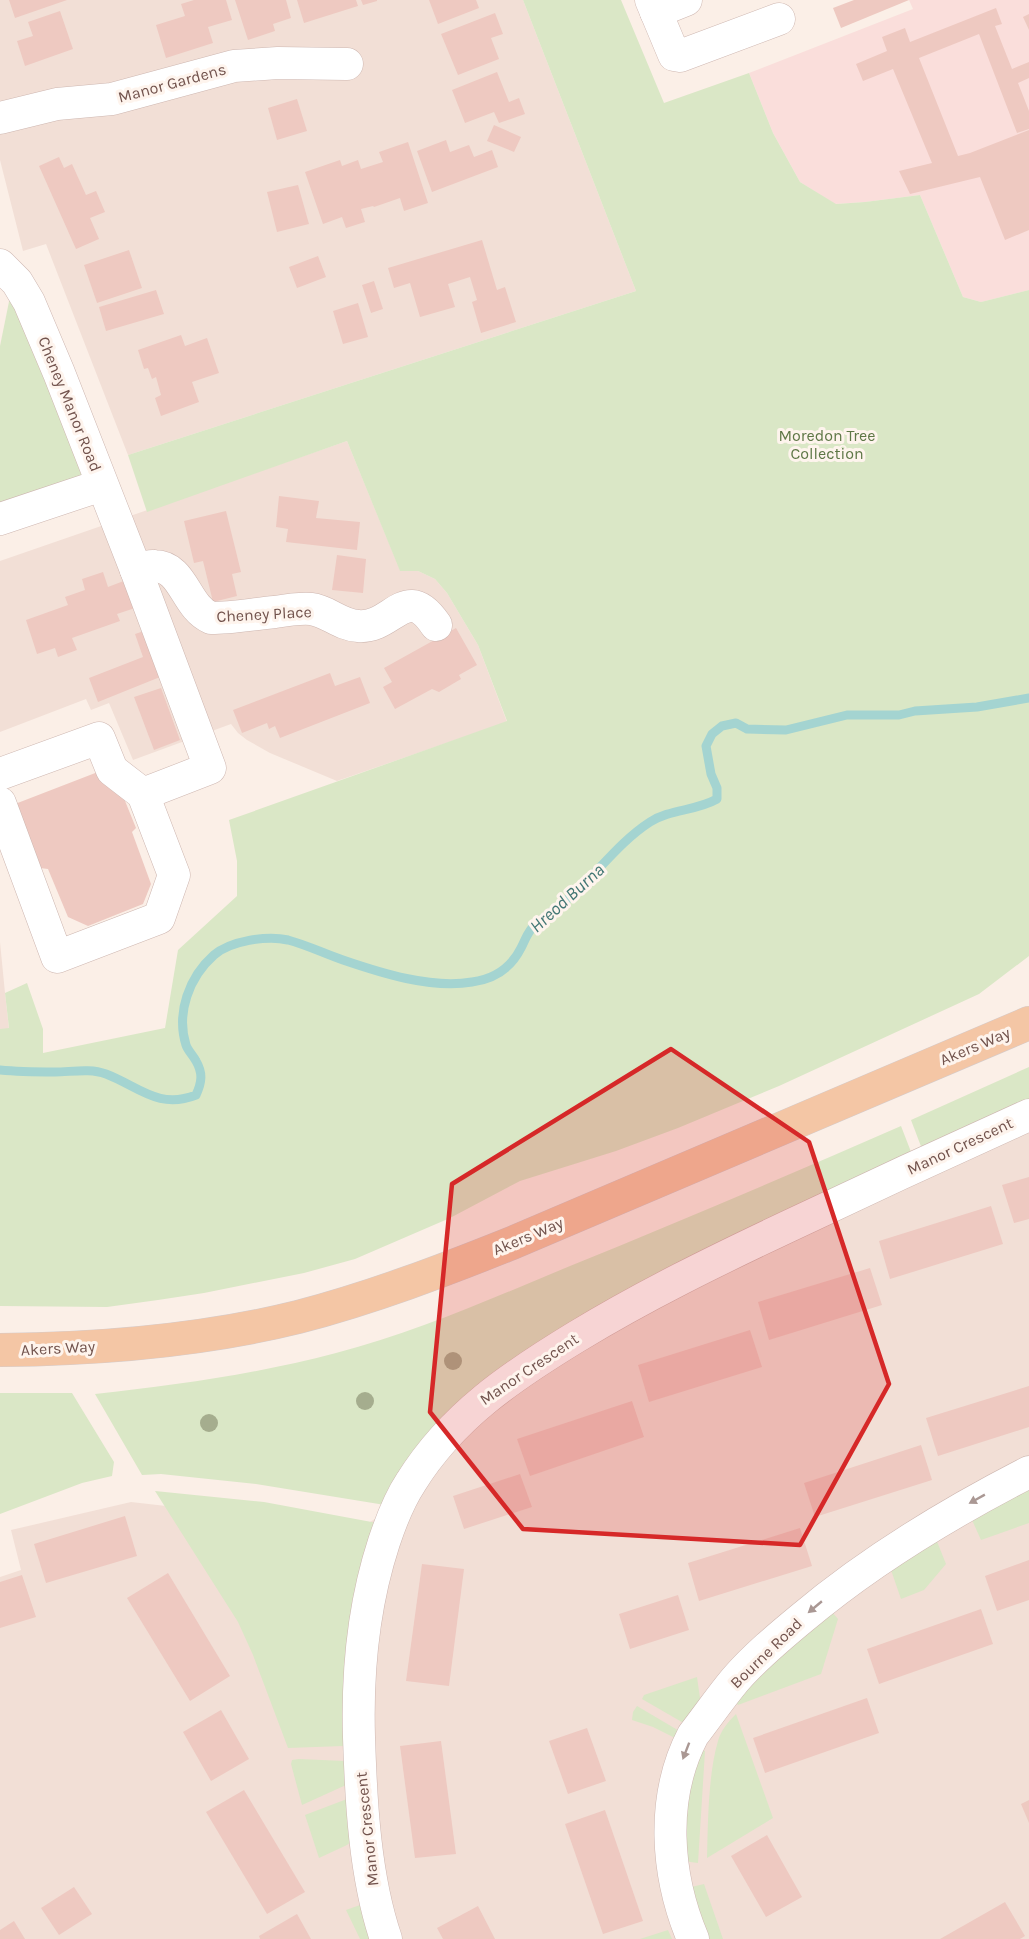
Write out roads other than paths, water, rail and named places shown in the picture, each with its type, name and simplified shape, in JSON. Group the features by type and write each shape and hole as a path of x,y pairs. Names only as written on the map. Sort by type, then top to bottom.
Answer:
{"main road":[{"name":"Akers Way","path":"0,1350 64,1349 202,1335 298,1317 382,1293 512,1243 1029,1023"}],"street":[{"path":"686,0 653,6 674,55 680,56 779,17"},
{"name":"Manor Gardens","path":"0,118 57,104 112,99 234,66 258,63 347,64"},
{"name":"Cheney Manor Road","path":"0,265 17,282 29,302 79,421 102,484 0,519"},
{"path":"102,484 210,768 143,794"},
{"name":"Cheney Place","path":"136,570 153,565 163,567 176,575 195,607 202,614 211,618 302,609 325,612 347,625 365,626 380,622 395,611 409,606 418,606 428,613 436,625"},
{"path":"0,774 99,738 112,770 143,794 174,875 159,918 57,957 0,803"},
{"name":"Manor Crescent","path":"386,1939 375,1896 360,1772 361,1647 369,1593 391,1521 411,1481 430,1455 475,1406 542,1358 606,1319 711,1263 1029,1115"},
{"name":"Bourne Road","path":"693,1939 676,1890 670,1835 681,1765 693,1735 735,1680 778,1638 823,1600 924,1531 976,1499 1029,1472"}],"waterway":[{"name":"Hreod Burna","path":"0,1070 94,1071 106,1074 159,1098 183,1099 196,1095 201,1074 186,1045 183,1033 184,1008 192,985 205,964 229,946 249,940 270,938 288,940 373,970 423,982 456,984 488,978 507,967 517,955 532,928 577,891 640,829 658,818 717,799 717,788 711,774 706,746 712,734 722,726 736,723 747,729 786,730 847,715 899,715 915,711 977,707 1029,698"}],"park label":[{"name":"Moredon Tree Collection","path":"827,444"}]}
